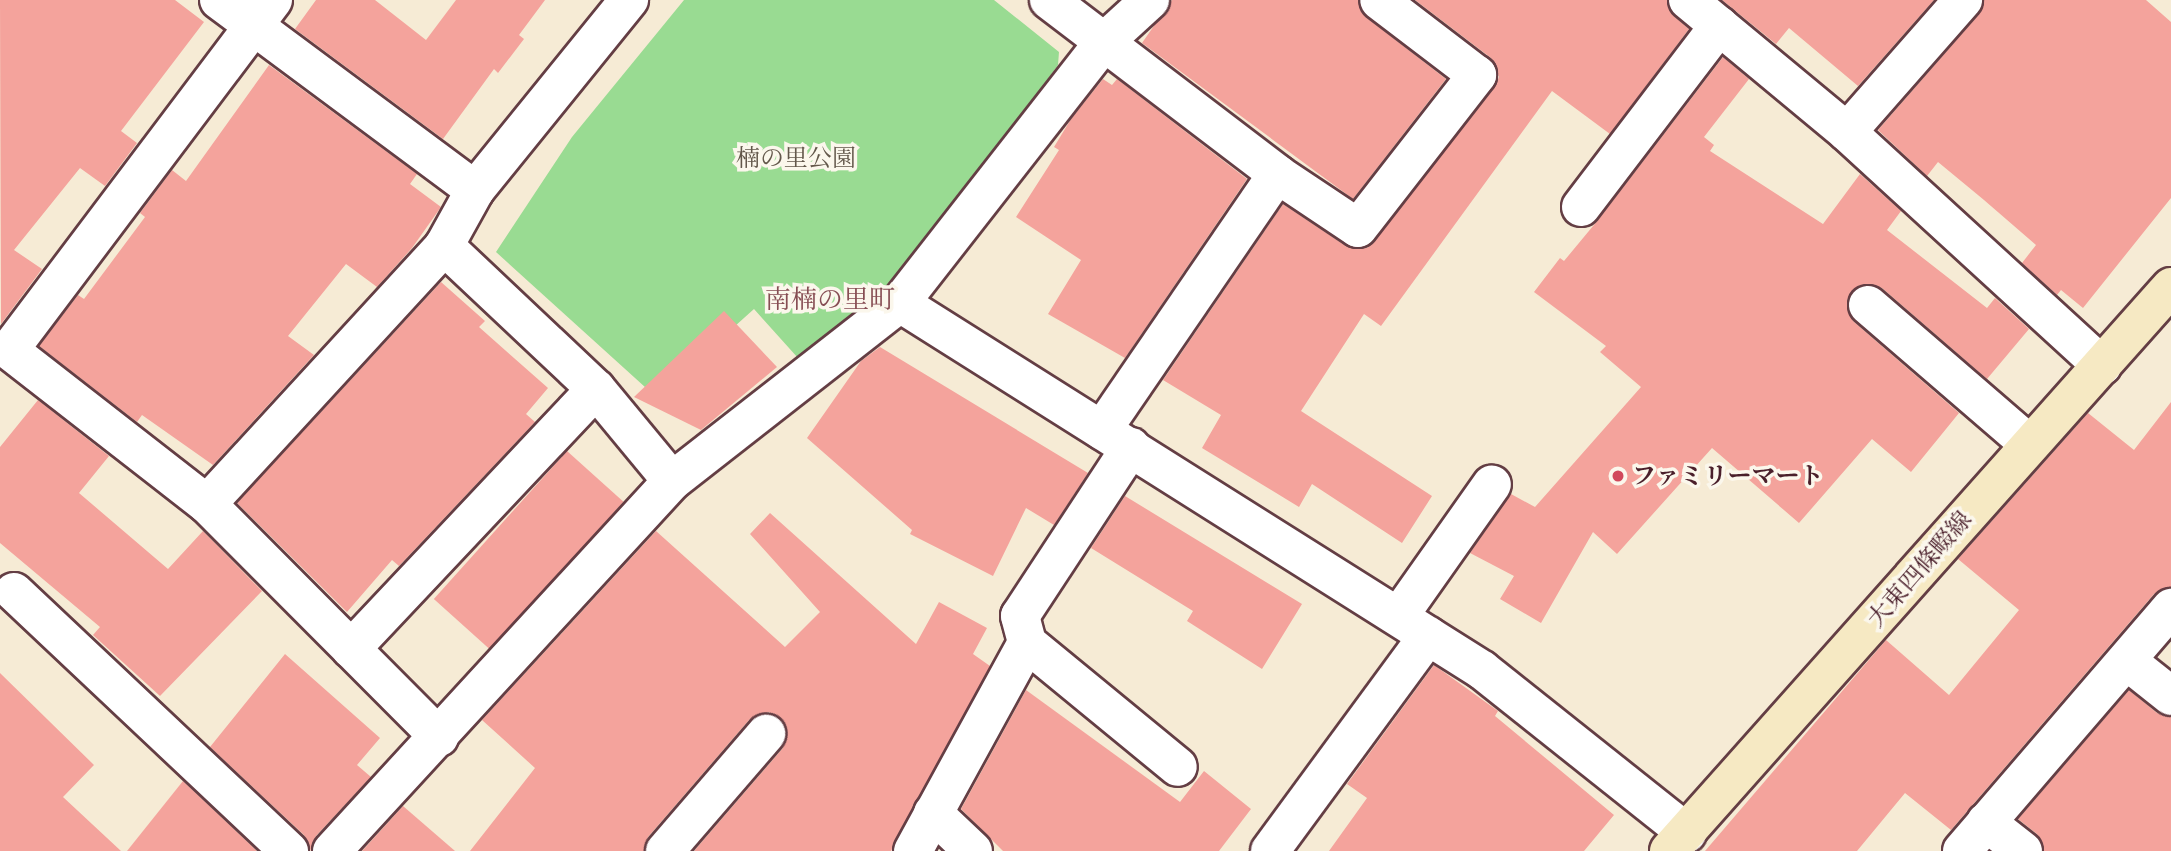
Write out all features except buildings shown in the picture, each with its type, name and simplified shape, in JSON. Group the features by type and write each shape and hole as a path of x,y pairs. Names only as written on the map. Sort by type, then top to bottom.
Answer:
{"main road":[{"name":"大東四條畷線","path":"1678,842 2171,287"}],"street":[{"path":"219,0 263,13 475,190"},
{"path":"207,504 444,246 475,190 629,0"},
{"path":"1049,0 1102,44 1278,174 1358,228 1477,75 1380,0"},
{"path":"332,851 673,481 900,303 1102,44 1150,0"},
{"path":"1688,0 1847,132 2102,366"},
{"path":"1847,132 1963,0"},
{"path":"263,13 3,351 207,504 439,737"},
{"path":"1581,207 1718,26"},
{"path":"1178,766 1027,643 1020,617 1116,439 1278,174"},
{"path":"444,246 596,389 673,481"},
{"path":"900,303 1482,670 1678,842"},
{"path":"1868,305 2029,444"},
{"path":"351,649 596,389"},
{"path":"1270,851 1414,626 1492,484"},
{"path":"14,592 289,851"},
{"path":"1962,851 2171,608"},
{"path":"913,851 1027,643"},
{"path":"2127,661 2171,696"},
{"path":"665,851 766,734"},
{"path":"933,813 973,851"},
{"path":"1986,822 2023,851"}],"green space":[{"name":"楠の里公園","path":"684,0 994,0 1059,52 1058,65 879,311 807,368 754,309 656,397 496,252 572,137"}],"place":[{"name":"ファミリーマート","path":"1618,476"}],"district":[{"name":"南楠の里町","path":"830,299"}]}
